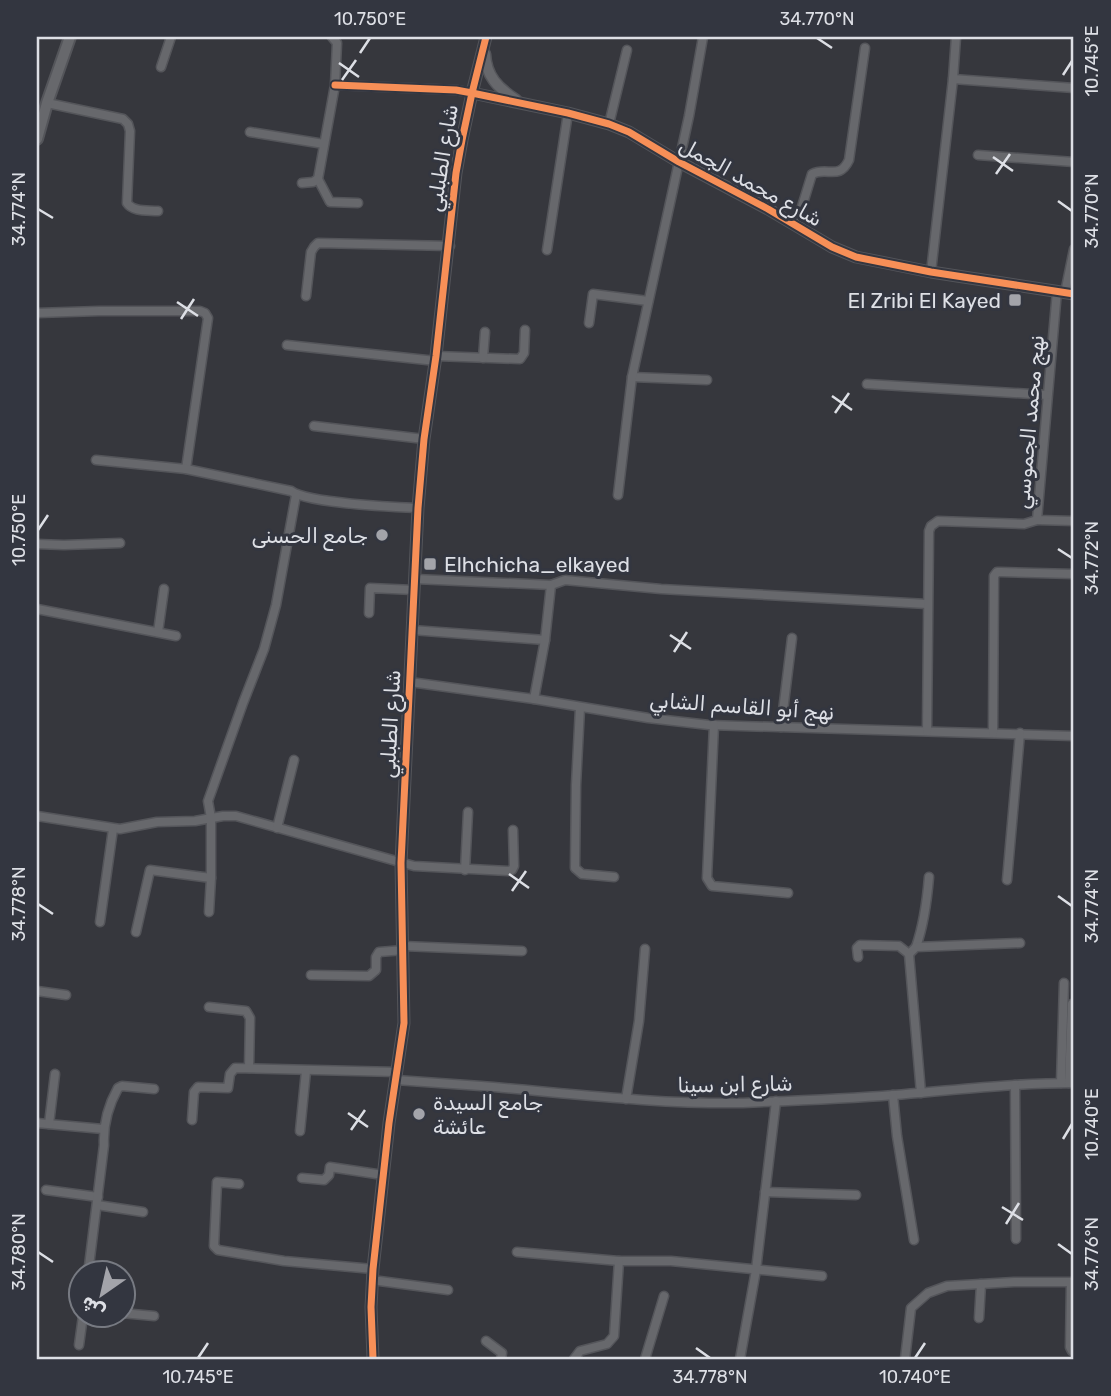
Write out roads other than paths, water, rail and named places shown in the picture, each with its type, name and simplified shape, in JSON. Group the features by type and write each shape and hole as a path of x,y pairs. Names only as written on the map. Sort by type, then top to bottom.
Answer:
{"main road":[{"path":"37,139 70,37"}],"street":[{"path":"161,67 171,37"},
{"path":"332,37 337,43 335,85 317,179 330,202 358,203"},
{"path":"618,495 632,377 703,37"},
{"path":"931,272 956,37"},
{"path":"335,85 472,93 485,41"},
{"path":"485,41 485,61 490,77 520,102"},
{"path":"796,226 812,174 816,171 838,172 849,160 865,48"},
{"path":"609,124 627,50"},
{"path":"953,79 1074,88"},
{"name":"شارع محمد الجمل","path":"472,93 568,113 629,132 832,247 856,257 931,272 1066,293"},
{"name":"شارع الطبلبي","path":"373,1359 373,1275 383,1175 404,1023 401,863 418,508 424,439 450,246 456,173 472,93"},
{"path":"47,103 126,122 130,131 127,203 134,209 158,211"},
{"path":"547,250 568,113"},
{"path":"250,132 324,144"},
{"path":"978,155 1074,162"},
{"path":"302,183 317,179"},
{"path":"306,296 311,252 318,243 450,246"},
{"name":"نهج محمد الجموسي","path":"1074,249 1047,395 1037,520 1074,521"},
{"path":"589,323 593,294 648,301"},
{"path":"37,313 99,310 205,313 208,318 186,469"},
{"path":"287,345 436,358 520,359 524,354 525,330"},
{"path":"483,358 485,332"},
{"path":"632,377 707,380"},
{"path":"867,384 1047,395"},
{"path":"314,426 424,439"},
{"path":"96,460 186,469 291,491 296,495 370,505 418,508"},
{"path":"209,912 211,818 208,801 267,638 287,552 296,495"},
{"path":"927,731 927,604 931,526 938,521 1024,524 1037,520"},
{"path":"37,544 120,542"},
{"path":"993,733 994,576 997,572 1074,574"},
{"path":"369,613 370,588 414,584 551,585 565,580 661,589 927,604"},
{"path":"534,699 545,640 551,585"},
{"path":"158,632 164,589"},
{"path":"37,609 176,636"},
{"path":"412,630 545,640"},
{"path":"781,727 792,638"},
{"name":"نهج أبو القاسم الشابي","path":"410,682 534,699 648,719 714,725 1074,736"},
{"path":"580,708 575,868 582,874 614,877"},
{"path":"714,725 707,878 712,886 788,893"},
{"path":"1007,880 1020,733"},
{"path":"277,828 294,760"},
{"path":"465,870 468,812"},
{"path":"37,816 120,830 158,822 236,816 401,863 465,870 512,870 513,830"},
{"path":"100,922 113,829"},
{"path":"136,932 150,870 211,878"},
{"path":"909,954 916,947 921,933 929,877"},
{"path":"916,947 1020,943"},
{"path":"858,957 857,948 860,945 899,946 909,954 921,1093"},
{"path":"311,975 369,976 376,970 376,957 379,952 404,948 522,951"},
{"path":"626,1099 639,1021 645,949"},
{"path":"1064,983 1068,1083"},
{"path":"37,991 66,995"},
{"path":"1068,1083 1072,1004"},
{"path":"192,1120 194,1092 198,1087 229,1088 230,1074 235,1068 248,1068 250,1018 246,1011 209,1007"},
{"name":"شارع ابن سينا","path":"248,1068 397,1076 676,1102 776,1101 1068,1083"},
{"path":"300,1131 306,1070"},
{"path":"49,1124 55,1074"},
{"path":"1014,1085 1016,1239"},
{"path":"90,1260 104,1145 103,1129 112,1098 122,1086 154,1089"},
{"path":"893,1095 914,1240"},
{"path":"740,1359 756,1270 776,1101"},
{"path":"37,1123 103,1129"},
{"path":"302,1178 324,1180 329,1175 330,1167 383,1175"},
{"path":"239,1184 218,1182 214,1246 218,1250 448,1290"},
{"path":"46,1190 143,1212"},
{"path":"765,1192 856,1195"},
{"path":"517,1252 619,1261 671,1261 822,1276"},
{"path":"574,1359 580,1351 607,1344 614,1336 619,1261"},
{"path":"905,1359 911,1308 928,1293 947,1286 1014,1282 1072,1282 1070,1347 1073,1354"},
{"path":"979,1318 981,1284"},
{"path":"645,1359 664,1296"},
{"path":"136,1314 154,1316"},
{"path":"79,1345 81,1330"},
{"path":"486,1341 502,1353 501,1359"}],"place":[{"name":"El Zribi El Kayed","path":"1015,300"},
{"name":"جامع الحسنى","path":"382,535"},
{"name":"Elhchicha_elkayed","path":"430,564"},
{"name":"جامع السيدة عائشة","path":"419,1114"}]}
